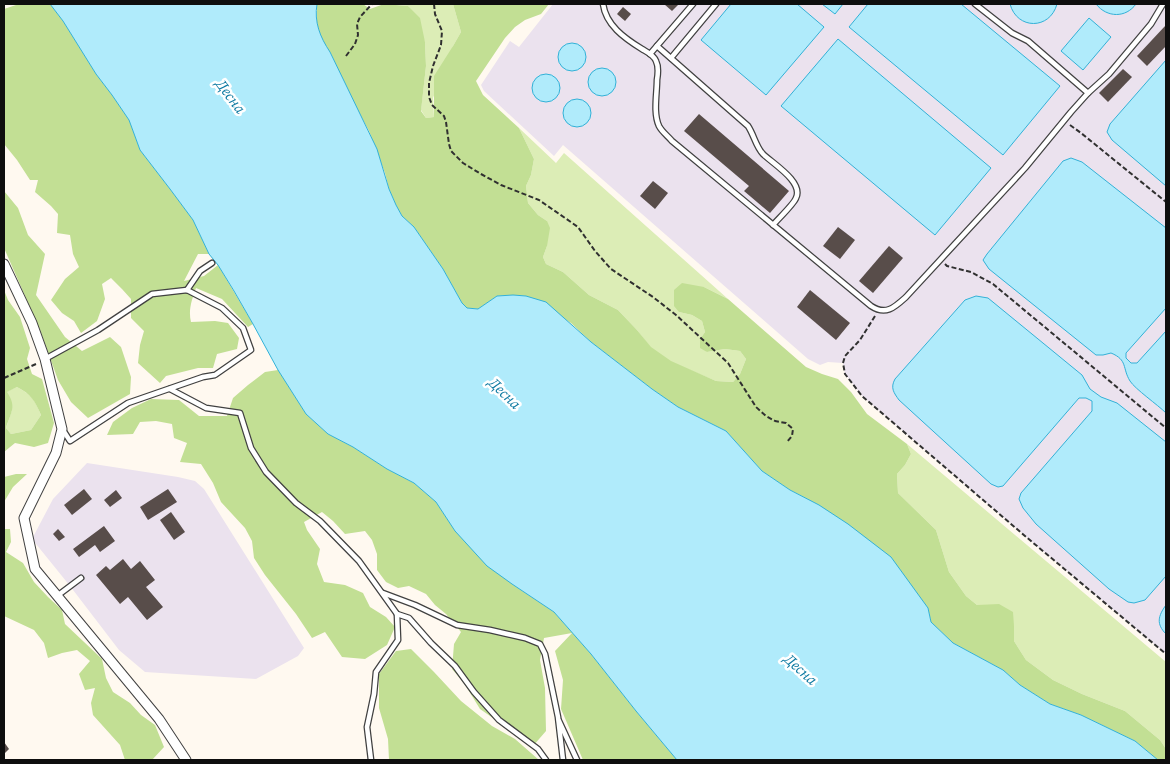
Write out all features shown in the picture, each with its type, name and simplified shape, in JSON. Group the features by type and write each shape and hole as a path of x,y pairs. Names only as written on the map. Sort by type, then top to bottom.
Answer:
{"street":[{"path":"4,264 32,323 45,359 62,429 56,453 24,518 35,569 159,719 186,760"}],"lane":[{"path":"603,4 604,13 615,29 650,54 656,61 658,70 656,106 659,126 663,131 679,147 871,306 883,311 892,309 906,297 1025,168 1088,93 1109,74 1145,32 1163,4"},
{"path":"650,54 693,4"},
{"path":"671,58 716,4"},
{"path":"975,4 1012,33 1028,41 1088,93"},
{"path":"658,46 748,126 754,134 761,152 794,182 798,190 797,198 774,225"},
{"path":"187,290 200,271 212,263"},
{"path":"45,359 98,330 152,294 187,290 222,308 243,328 251,350 215,375 202,377 128,404 70,441 62,429"},
{"path":"170,389 206,408 240,413 251,448 266,472 296,503 327,527 359,561 397,614 398,640 376,672 374,694 367,727 371,760"},
{"path":"57,596 81,578"},
{"path":"382,592 415,605 456,625 490,630 525,638 540,644 545,654 558,717 563,760"},
{"path":"397,614 409,618 455,666 474,692 499,720 538,749 546,760"},
{"path":"558,717 577,760"}],"path":[{"path":"346,56 355,44 358,35 357,24 360,18 372,4"},
{"path":"434,4 435,14 442,32 441,45 429,83 429,97 432,105 444,116 452,151 463,163 481,174 501,185 539,200 578,227 611,269 676,315 728,363 756,407 766,416 775,421 786,423 793,429 792,436 787,442"},
{"path":"1064,121 1166,202"},
{"path":"941,260 947,266 971,272 993,284 1166,428"},
{"path":"879,310 860,340 845,356 843,363 846,374 862,396 1166,654"},
{"path":"4,378 45,359"}],"shaded area":[{"path":"553,4 1166,4 1166,654 862,396 845,374 843,363 828,362 820,365 808,359 563,145 554,156 484,91 481,85 510,41 519,47"},
{"path":"87,463 178,477 195,481 204,489 304,648 298,656 256,679 145,672 119,650 32,539 53,499"}],"green space":[{"path":"19,4 50,4 129,120 140,150 193,220 209,254 198,254 184,281 204,276 218,265 253,324 248,327 222,299 196,288 190,309 191,322 215,321 228,323 239,338 237,349 217,354 213,368 198,368 166,376 160,383 138,363 144,331 131,318 131,299 111,278 102,284 105,299 97,321 81,333 74,321 62,313 51,300 65,279 79,267 73,254 70,235 57,233 58,214 35,192 38,180 30,180 4,144 4,9"},
{"path":"317,4 363,4 370,9 384,4 408,6 420,18 425,42 426,66 421,111 426,118 434,117 434,76 461,32 453,4 549,4 541,14 525,20 515,27 505,38 476,81 483,95 519,128 534,159 531,175 526,186 528,203 538,215 547,221 550,228 543,257 546,264 563,272 589,295 618,310 651,347 671,361 716,381 733,382 740,374 746,359 740,351 725,349 707,352 700,348 700,339 705,332 702,321 692,315 679,312 674,306 674,290 682,283 704,287 728,299 806,367 838,379 851,392 867,414 907,444 911,454 897,474 898,493 936,530 949,572 966,596 977,605 999,604 1013,612 1014,641 1026,660 1053,680 1125,711 1160,740 1166,749 1166,760 1158,760 1135,741 1081,715 1050,704 1020,685 1003,670 953,643 931,622 928,608 819,505 790,490 762,471 726,431 678,407 652,389 591,342 571,323 526,296 497,296 478,309 467,308 462,303 443,269 414,227 402,216 396,205 369,131 330,52 322,40 317,24"},
{"path":"387,4 453,4 461,32 453,46 433,98 434,117 426,118 421,110 426,66 425,42 408,6"},
{"path":"519,128 556,163 564,153 728,299 704,287 679,312 692,315 702,321 705,332 700,339 707,352 725,349 740,351 746,359 740,374 733,382 716,381 671,362 651,348 618,310 589,295 563,272 546,264 543,257 547,246 547,221 538,215 528,203 526,186 531,175 534,159"},
{"path":"4,191 18,208 28,235 45,254 36,295 65,337 82,351 110,337 121,347 131,377 130,394 88,418 71,402 58,380 40,330 4,248"},
{"path":"4,290 8,300 20,317 30,348 27,359 32,374 42,379 54,423 48,443 34,447 15,443 4,452","holes":["17,387 32,398 41,415 31,430 11,434 6,428 12,406 7,392"]},
{"path":"278,370 306,414 328,434 414,483 436,502 455,531 512,584 554,612 591,654 677,760 583,760 561,709 563,680 555,651 572,633 544,638 540,660 545,688 546,731 533,746 480,709 464,683 452,669 454,644 461,632 426,594 409,586 398,588 386,582 377,570 377,554 372,540 365,531 345,534 322,512 304,522 320,549 317,564 324,582 345,585 363,593 370,607 386,617 395,627 387,645 365,659 342,657 325,632 312,638 296,614 265,575 254,558 252,541 245,528 221,502 213,483 201,464 180,462 187,443 174,438 172,424 156,421 140,422 133,434 107,435 113,422 132,408 151,399 179,400 199,416 227,416 233,398 265,372"},
{"path":"17,387 32,398 41,415 31,430 11,434 6,428 12,410 6,392"},
{"path":"907,444 1166,662 1166,749 1160,740 1125,711 1053,680 1026,660 1014,641 1014,626 984,605 977,605 966,596 949,572 936,530 898,493 897,474 911,454"},
{"path":"27,474 13,487 4,502 4,477"},
{"path":"4,529 10,529 11,542 6,552 23,563 34,582 62,610 65,624 102,659 106,678 113,692 130,703 141,715 155,725 164,747 152,760 125,760 120,745 93,715 91,703 95,688 85,690 79,674 90,661 77,650 48,658 44,643 34,630 4,616"},
{"path":"411,649 461,701 492,726 515,739 539,760 389,760 388,739 379,708 379,674 396,651"}],"water":[{"name":"Десна","path":"50,4 317,4 316,17 323,41 377,149 396,205 402,216 414,227 443,269 462,303 467,308 478,309 497,296 526,296 546,302 591,342 652,389 678,407 726,431 762,471 848,524 891,557 928,608 931,622 953,643 1003,670 1020,685 1050,704 1081,715 1135,741 1158,760 677,760 591,654 554,612 487,566 455,531 436,502 414,483 328,434 306,414 278,370 234,291 209,254 193,220 140,150 129,120"},
{"path":"731,4 797,4 824,27 766,95 701,40"},
{"path":"822,4 843,4 835,14"},
{"path":"868,4 961,4 1060,86 1003,155 849,27"},
{"path":"1010,4 1057,4 1048,19 1034,23 1019,19"},
{"path":"1096,4 1136,4 1127,12 1116,15 1105,12"},
{"path":"1089,18 1111,37 1083,70 1061,51"},
{"path":"838,39 991,168 935,235 781,106"},
{"path":"572,43 582,47 586,57 582,67 572,71 562,67 558,57 562,47"},
{"path":"1166,60 1166,186 1112,140 1107,132 1110,124"},
{"path":"602,68 612,72 616,82 612,92 602,96 592,92 588,82 592,72"},
{"path":"546,74 556,78 560,88 556,98 546,102 536,98 532,88 536,78"},
{"path":"577,99 587,103 591,113 587,123 577,127 567,123 563,113 567,103"},
{"path":"1071,158 1082,162 1166,228 1166,308 1126,353 1126,358 1131,363 1137,363 1166,331 1166,413 1141,393 1130,381 1120,358 1111,353 1096,355 989,269 983,260 1063,161"},
{"path":"976,296 988,298 1082,375 1090,389 1101,397 1117,403 1166,442 1166,576 1145,600 1134,603 1128,602 1109,589 1036,524 1023,508 1019,499 1021,493 1092,411 1092,401 1086,398 1079,398 1003,486 998,487 991,484 899,400 894,393 893,385 895,379 965,300"},
{"path":"1166,605 1166,634 1159,620"}],"building":[{"path":"664,4 676,4 678,5 672,11"},
{"path":"623,7 631,14 625,21 617,14"},
{"path":"1166,25 1166,46 1147,66 1137,56"},
{"path":"1123,69 1132,77 1108,102 1099,93"},
{"path":"699,114 789,191 770,213 744,191 749,186 684,131"},
{"path":"653,181 668,193 655,209 640,196"},
{"path":"838,227 855,240 840,259 823,246"},
{"path":"889,246 903,258 873,293 859,281"},
{"path":"810,290 850,323 836,340 797,307"},
{"path":"84,489 92,499 72,515 64,505"},
{"path":"168,489 177,502 148,520 140,507"},
{"path":"116,490 122,498 110,507 104,500"},
{"path":"171,512 185,532 174,540 160,520"},
{"path":"104,526 115,541 100,552 95,545 79,557 73,549"},
{"path":"58,529 65,537 59,541 53,534"},
{"path":"123,559 131,569 140,561 155,580 146,587 163,607 147,620 128,597 120,604 96,575 106,566 110,570"},
{"path":"4,742 9,749 4,754"}]}
